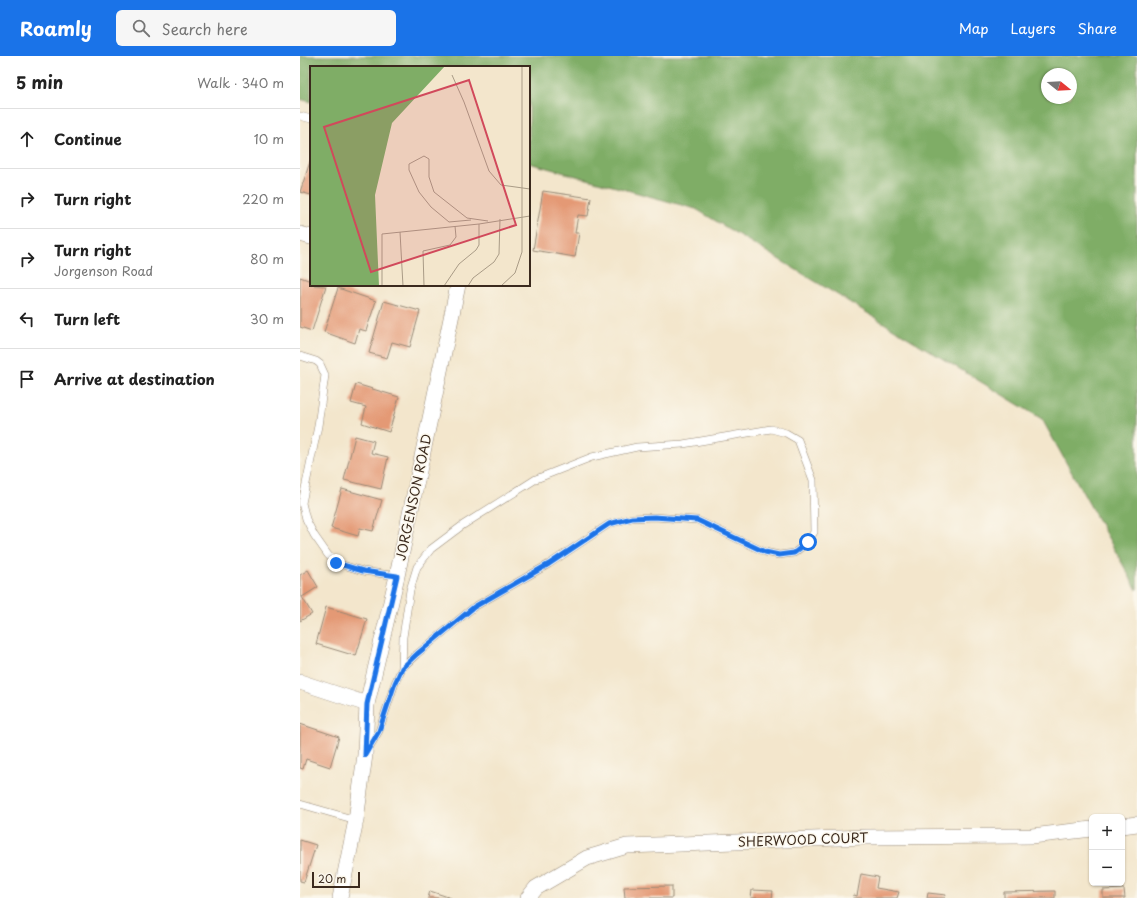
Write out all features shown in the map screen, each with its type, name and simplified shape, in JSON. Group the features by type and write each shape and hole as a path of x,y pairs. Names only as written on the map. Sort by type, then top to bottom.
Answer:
{"street":[{"path":"300,234 310,237"},
{"name":"JORGENSON ROAD","path":"340,898 356,820 365,755 367,704 397,576 458,286"},
{"path":"300,682 367,704"},
{"path":"1125,826 1137,824"},
{"name":"SHERWOOD COURT","path":"528,898 536,888 587,858 627,846 866,837 1032,836 1089,829"}],"lane":[{"path":"300,116 310,119"},
{"path":"300,356 316,361 320,364 325,375 318,426 302,503 306,519 314,535 328,555 336,563 363,571 397,576"},
{"path":"365,755 379,731 395,683 402,668 474,607 549,564 609,524 632,518 646,517 697,520 765,552 779,555 794,553 808,542 814,532 813,480 798,440 786,433 771,428 682,444 637,447 592,457 536,479 463,525 431,549 418,567 410,590 403,637 402,668"},
{"path":"300,804 356,820"}],"green space":[{"path":"300,56 1137,56 1137,590 1042,419 696,209 530,163 530,66 310,66 310,102 300,99"}],"building":[{"path":"310,162 310,195 300,192"},
{"path":"543,191 591,198 588,216 578,215 575,233 579,233 575,257 533,250"},
{"path":"300,277 310,281 310,286 326,286 312,331 300,327"},
{"path":"338,288 376,301 366,331 359,329 355,343 324,332"},
{"path":"384,301 420,311 410,347 392,342 387,358 369,353"},
{"path":"356,384 399,397 389,432 362,423 366,407 351,403"},
{"path":"355,436 374,441 371,453 388,457 381,489 344,480"},
{"path":"342,489 382,500 373,531 360,528 358,536 331,528"},
{"path":"308,570 318,587 302,597 312,614 300,621 300,575"},
{"path":"326,607 367,619 356,656 316,644"},
{"path":"300,724 339,737 330,767 306,759 303,769 300,768"},
{"path":"300,840 316,845 304,882 300,881"},
{"path":"861,874 878,877 876,888 899,892 897,898 853,898 854,895 857,896"},
{"path":"672,886 672,898 625,898 624,887"},
{"path":"1124,889 1125,898 1103,898 1103,890"},
{"path":"752,890 773,891 772,898 751,898"},
{"path":"430,891 451,898 428,898"},
{"path":"1055,891 1055,898 1004,898 1004,892"},
{"path":"928,893 946,895 945,898 927,898"}],"route":[{"path":"336,563 363,571 397,576 367,704 365,755 379,731 388,702 402,668 474,607 549,564 609,524 632,518 654,517 697,520 765,552 779,555 794,553 808,542"}]}
